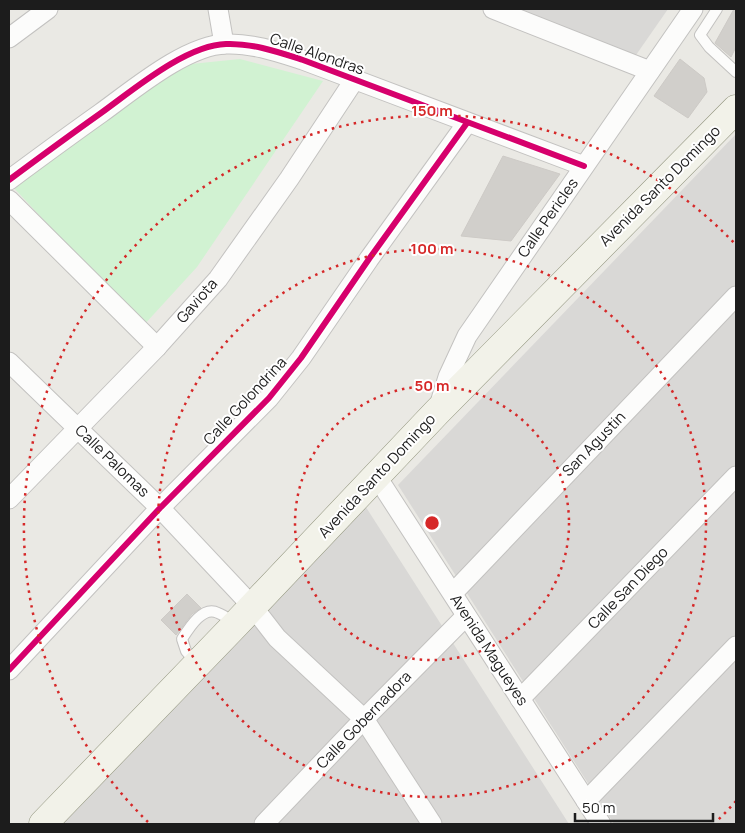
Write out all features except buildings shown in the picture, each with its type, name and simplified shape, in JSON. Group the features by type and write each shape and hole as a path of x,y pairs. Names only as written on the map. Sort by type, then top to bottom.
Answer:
{"main road":[{"name":"Avenida Santo Domingo","path":"54,820 198,664 437,412 736,109"}],"street":[{"path":"9,38 48,9"},
{"path":"218,9 224,44"},
{"path":"493,9 650,71"},
{"name":"Calle Pericles","path":"437,412 448,377 467,336 690,14"},
{"name":"Calle Alondras","path":"9,180 158,72 188,55 224,44 242,44 262,48 303,60 584,166"},
{"name":"Gaviota","path":"9,499 157,346 218,279 355,79"},
{"name":"Calle Golondrina","path":"9,670 160,508 269,398 301,358 369,259 468,123"},
{"path":"9,200 157,346"},
{"name":"San Agustin","path":"453,593 736,296"},
{"name":"Calle Palomas","path":"9,362 160,508 244,616 277,638 364,719 432,824"},
{"name":"Calle San Diego","path":"520,699 736,476"},
{"name":"Avenida Magueyes","path":"377,477 601,824"},
{"name":"Calle Gobernadora","path":"264,824 466,616"},
{"path":"586,801 736,646"}],"lane":[{"path":"700,35 717,9"},
{"path":"690,14 700,35 709,47 736,72"}],"shaded area":[{"path":"518,9 668,9 636,55"},
{"path":"736,134 736,824 614,824 398,485"},
{"path":"362,501 569,824 51,824"}],"green space":[{"path":"240,59 323,81 197,267 143,326 12,186 181,65"}],"cycle path":[{"path":"9,180 160,70 194,52 210,46 226,44 275,51 303,60 584,166"},
{"path":"9,670 160,508 269,398 301,358 369,259 467,123"}]}
